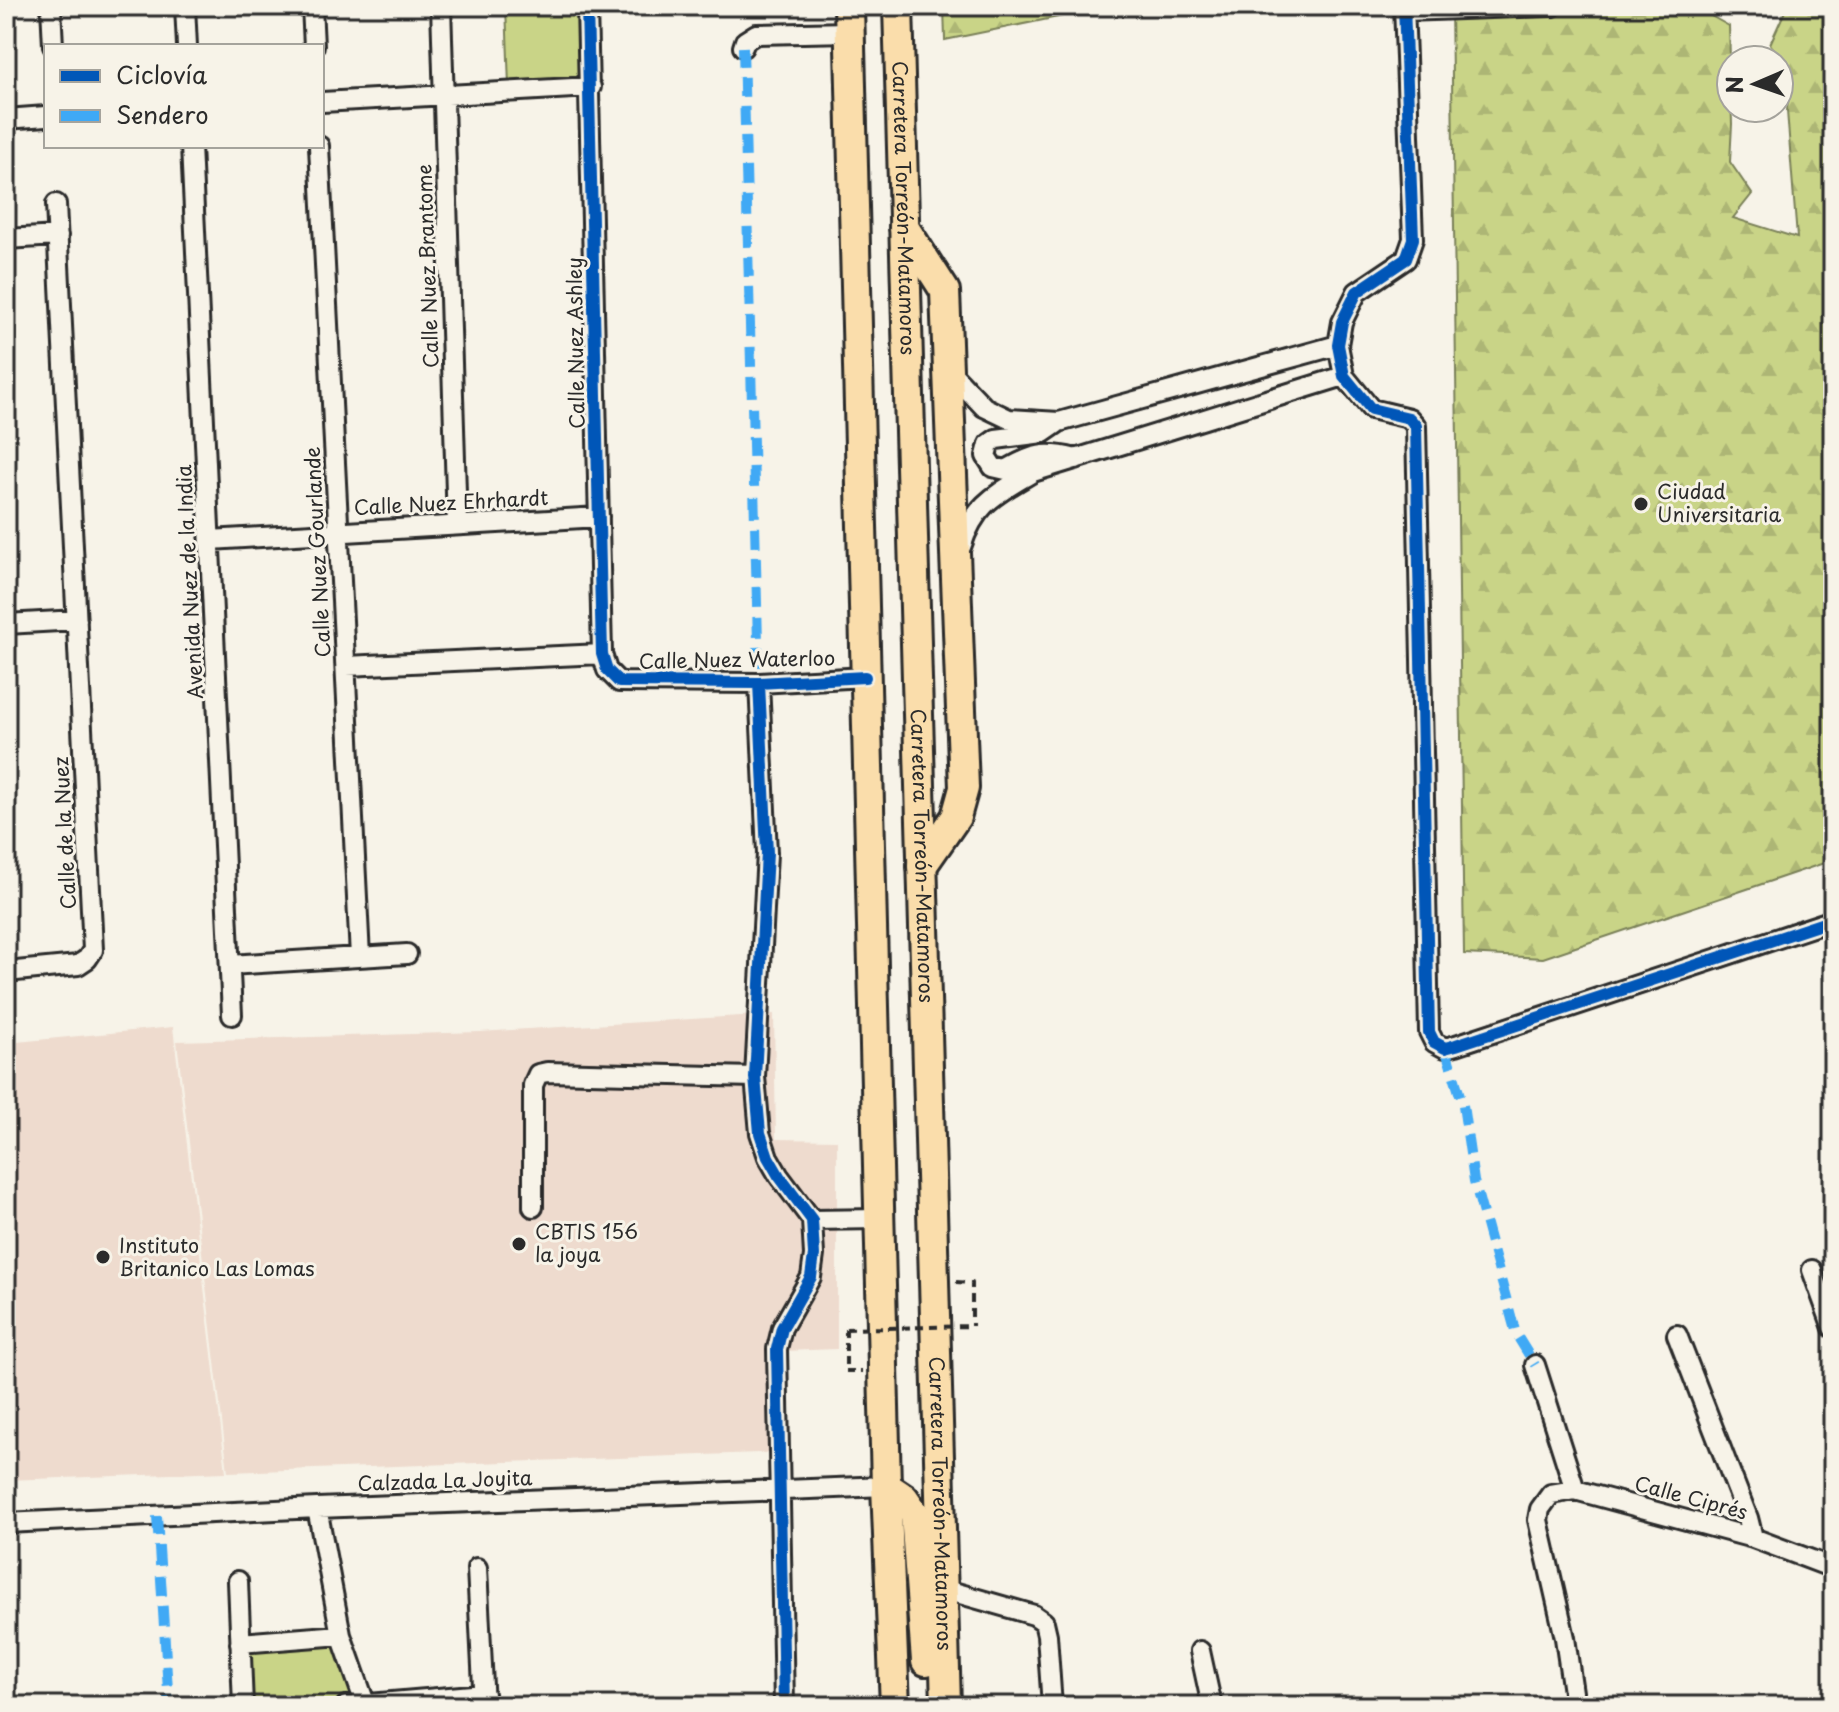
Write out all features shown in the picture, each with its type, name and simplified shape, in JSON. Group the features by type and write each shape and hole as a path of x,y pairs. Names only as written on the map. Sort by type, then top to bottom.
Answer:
{"highway":[{"name":"Carretera Torreón-Matamoros","path":"898,6 946,1706"},
{"path":"849,19 886,1486 895,1706"},
{"path":"904,226 945,291 964,788 956,817 922,866"},
{"path":"886,1486 904,1498 915,1514 930,1706"}],"street":[{"path":"51,6 53,44"},
{"path":"185,6 187,44"},
{"path":"312,6 314,44"},
{"name":"Calle Nuez Brantome","path":"441,6 457,525"},
{"name":"Calle Nuez Ashley","path":"587,6 602,654 611,676"},
{"path":"1553,7 1404,8 1413,239 1406,259 1357,292 1342,322 1338,345 1344,376 1371,409 1409,418 1416,426 1429,1032 1434,1042 1445,1048 1456,1045 1833,920"},
{"path":"743,47 745,41 756,34 849,19"},
{"path":"324,102 591,87"},
{"path":"6,119 44,116"},
{"name":"Avenida Nuez de la India","path":"191,148 232,1015"},
{"name":"Calle Nuez Gourlande","path":"319,148 360,957"},
{"name":"Calle de la Nuez","path":"6,972 78,965 93,950 56,204"},
{"path":"6,239 58,236"},
{"path":"948,369 984,407 1009,419 1059,422 1338,345"},
{"path":"956,565 968,525 989,498 1033,472 1344,376"},
{"path":"1059,422 1043,433 996,439 989,444 986,456 993,467 1006,470 1033,456 1051,453 1076,459"},
{"name":"Calle Nuez Ehrhardt","path":"210,540 599,517"},
{"path":"6,624 77,620"},
{"path":"346,666 602,654"},
{"name":"Calle Nuez Waterloo","path":"611,676 619,682 759,683 865,677"},
{"path":"759,683 767,853 755,1077 760,1133 768,1157 812,1220 814,1255 811,1277 782,1328 777,1349 784,1706"},
{"path":"230,965 407,954"},
{"path":"533,1207 533,1085 538,1074 755,1077"},
{"path":"812,1220 879,1219"},
{"path":"1812,1270 1833,1328"},
{"path":"1677,1335 1753,1538"},
{"path":"1535,1365 1575,1490 1551,1494 1540,1509 1538,1520 1565,1638 1575,1706"},
{"name":"Calzada La Joyita","path":"7,1519 886,1486"},
{"name":"Calle Ciprés","path":"1575,1490 1753,1538 1833,1568"},
{"path":"317,1508 341,1635 359,1705 484,1700 477,1568"},
{"path":"238,1581 243,1706"},
{"path":"943,1589 1034,1615 1044,1622 1052,1706"},
{"path":"240,1643 341,1635"},
{"path":"1200,1651 1212,1706"}],"path":[{"path":"883,1371 846,1371 846,1329 972,1326 972,1283 934,1282"}],"shaded area":[{"name":"CBTIS 156 la joya","path":"774,1014 776,1139 837,1140 837,1349 784,1351 785,1452 228,1472 177,1041 480,1032"},
{"name":"Instituto Britanico Las Lomas","path":"173,1027 226,1472 6,1480 6,1043"}],"green space":[{"path":"506,6 579,6 583,82 509,86"},
{"path":"944,6 1112,6 945,40"},
{"name":"Ciudad Universitaria","path":"1451,6 1693,6 1729,26 1730,44 1715,44 1715,124 1732,124 1730,162 1752,194 1733,218 1797,238 1788,124 1795,124 1795,44 1770,44 1785,11 1833,9 1833,860 1543,958 1464,954"},
{"path":"338,1638 359,1702 317,1706 247,1706 243,1647"}],"marked path":[{"path":"743,47 759,683"},
{"path":"1445,1048 1463,1105 1474,1181 1516,1334 1535,1365"},
{"path":"157,1516 169,1706"}],"cycle path":[{"path":"587,6 602,654 607,670 619,682 759,683 865,677"},
{"path":"1404,6 1413,239 1406,259 1357,292 1342,322 1338,345 1344,376 1371,409 1409,418 1416,426 1429,1032 1434,1042 1445,1048 1456,1045 1833,920"},
{"path":"759,683 767,853 755,1077 760,1133 779,1176 812,1220 814,1255 811,1277 782,1328 777,1349 784,1706"}],"place":[{"name":"Ciudad Universitaria","path":"1641,504"},
{"name":"CBTIS 156 la joya","path":"519,1244"},
{"name":"Instituto Britanico Las Lomas","path":"103,1257"}]}
